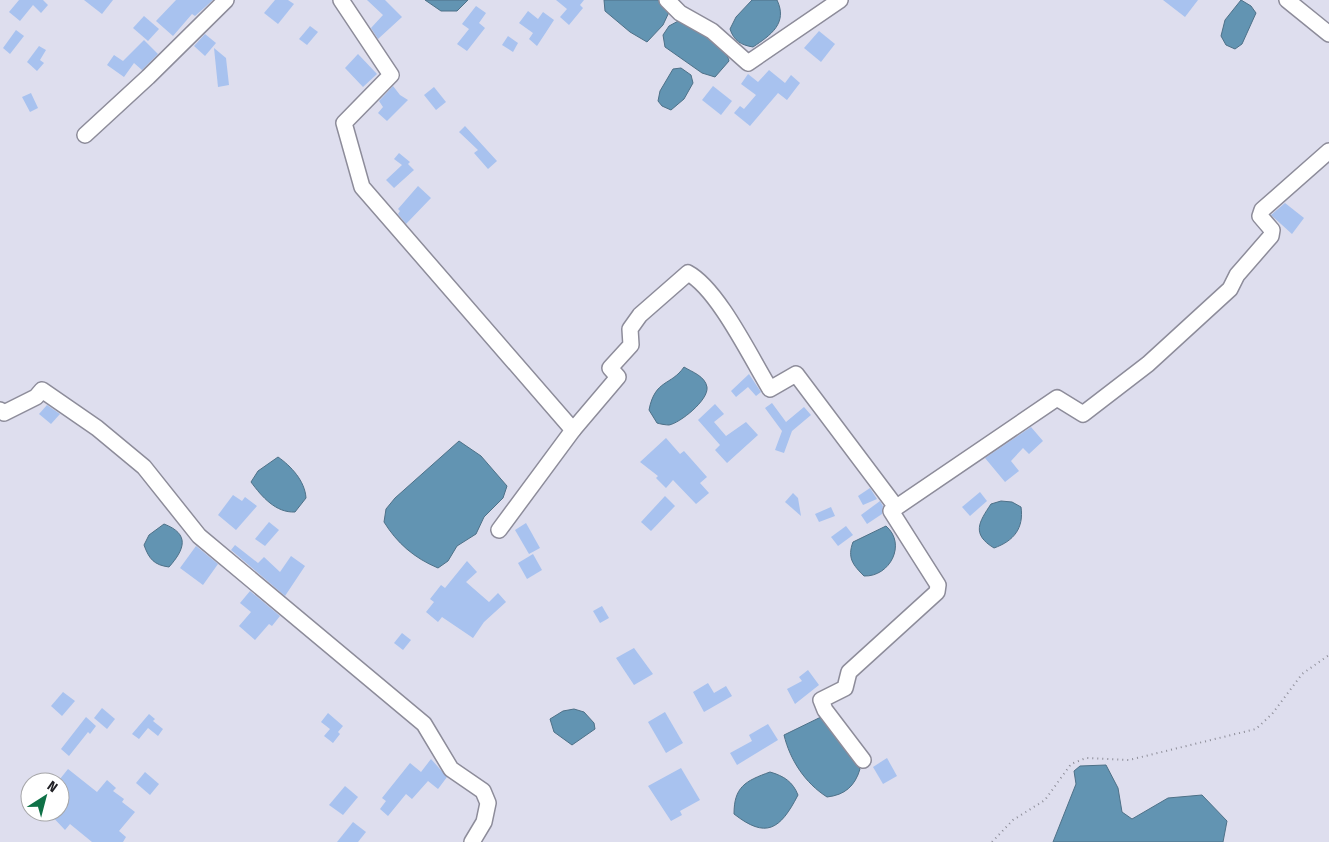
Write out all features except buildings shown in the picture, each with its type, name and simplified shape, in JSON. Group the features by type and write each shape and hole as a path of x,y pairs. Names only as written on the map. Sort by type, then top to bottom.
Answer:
{"street":[{"path":"85,135 148,77 226,0"},
{"path":"341,0 391,75 344,123 362,187 573,430"},
{"path":"667,0 680,13 712,31 748,63 840,0"},
{"path":"1287,0 1329,34"},
{"path":"863,760 826,710 821,700 845,688 849,672 937,592 938,585 891,511 1057,398 1083,414 1148,364 1230,289 1237,275 1271,236 1272,230 1260,216 1262,210 1329,152"},
{"path":"499,530 573,430 618,378 610,368 632,345 630,329 640,315 688,273 700,279 715,298 770,389 796,374 896,507"},
{"path":"0,410 4,413 36,397 42,390 97,428 144,467 199,536 424,724 451,769 482,791 488,803 484,822 472,842"}],"path":[{"path":"992,842 1014,820 1045,800 1071,764 1086,758 1129,760 1256,730 1272,714 1302,674 1329,655"}],"water":[{"path":"425,0 468,0 457,11 441,11"},
{"path":"604,0 661,0 670,10 663,25 647,42 630,32 605,11"},
{"path":"752,0 777,0 780,8 779,22 776,28 753,47 738,42 730,29 736,17"},
{"path":"1241,0 1251,6 1256,13 1242,44 1235,49 1226,45 1221,36 1225,20"},
{"path":"682,19 716,44 727,56 729,61 715,77 702,73 665,47 663,35 669,26"},
{"path":"681,68 691,75 693,83 684,99 671,110 662,106 658,101 660,91 673,69"},
{"path":"684,367 704,380 707,387 706,392 699,404 680,420 669,425 657,423 649,410 655,393"},
{"path":"459,441 481,456 507,486 503,498 484,517 476,534 457,546 448,561 438,568 414,555 395,537 384,522 386,509 395,498"},
{"path":"278,457 296,474 305,492 306,498 295,512 282,510 270,503 251,482 258,471"},
{"path":"1001,501 1012,502 1021,507 1022,515 1016,533 1007,542 994,548 982,538 979,528 983,516 991,504"},
{"path":"164,524 178,532 182,542 179,554 169,567 159,565 153,560 144,545 149,535"},
{"path":"886,526 892,533 895,542 893,558 881,571 873,575 864,576 852,561 851,548 853,542"},
{"path":"574,709 584,712 594,723 595,729 572,745 554,732 550,719 563,711"},
{"path":"823,716 860,769 848,789 827,797 805,778 794,762 784,735"},
{"path":"1106,765 1118,788 1122,812 1132,819 1168,798 1202,795 1227,821 1223,842 1053,842 1076,784 1074,771 1080,766"},
{"path":"770,772 780,775 787,780 798,795 785,816 778,823 764,828 745,822 734,814 736,797 743,786"}]}
